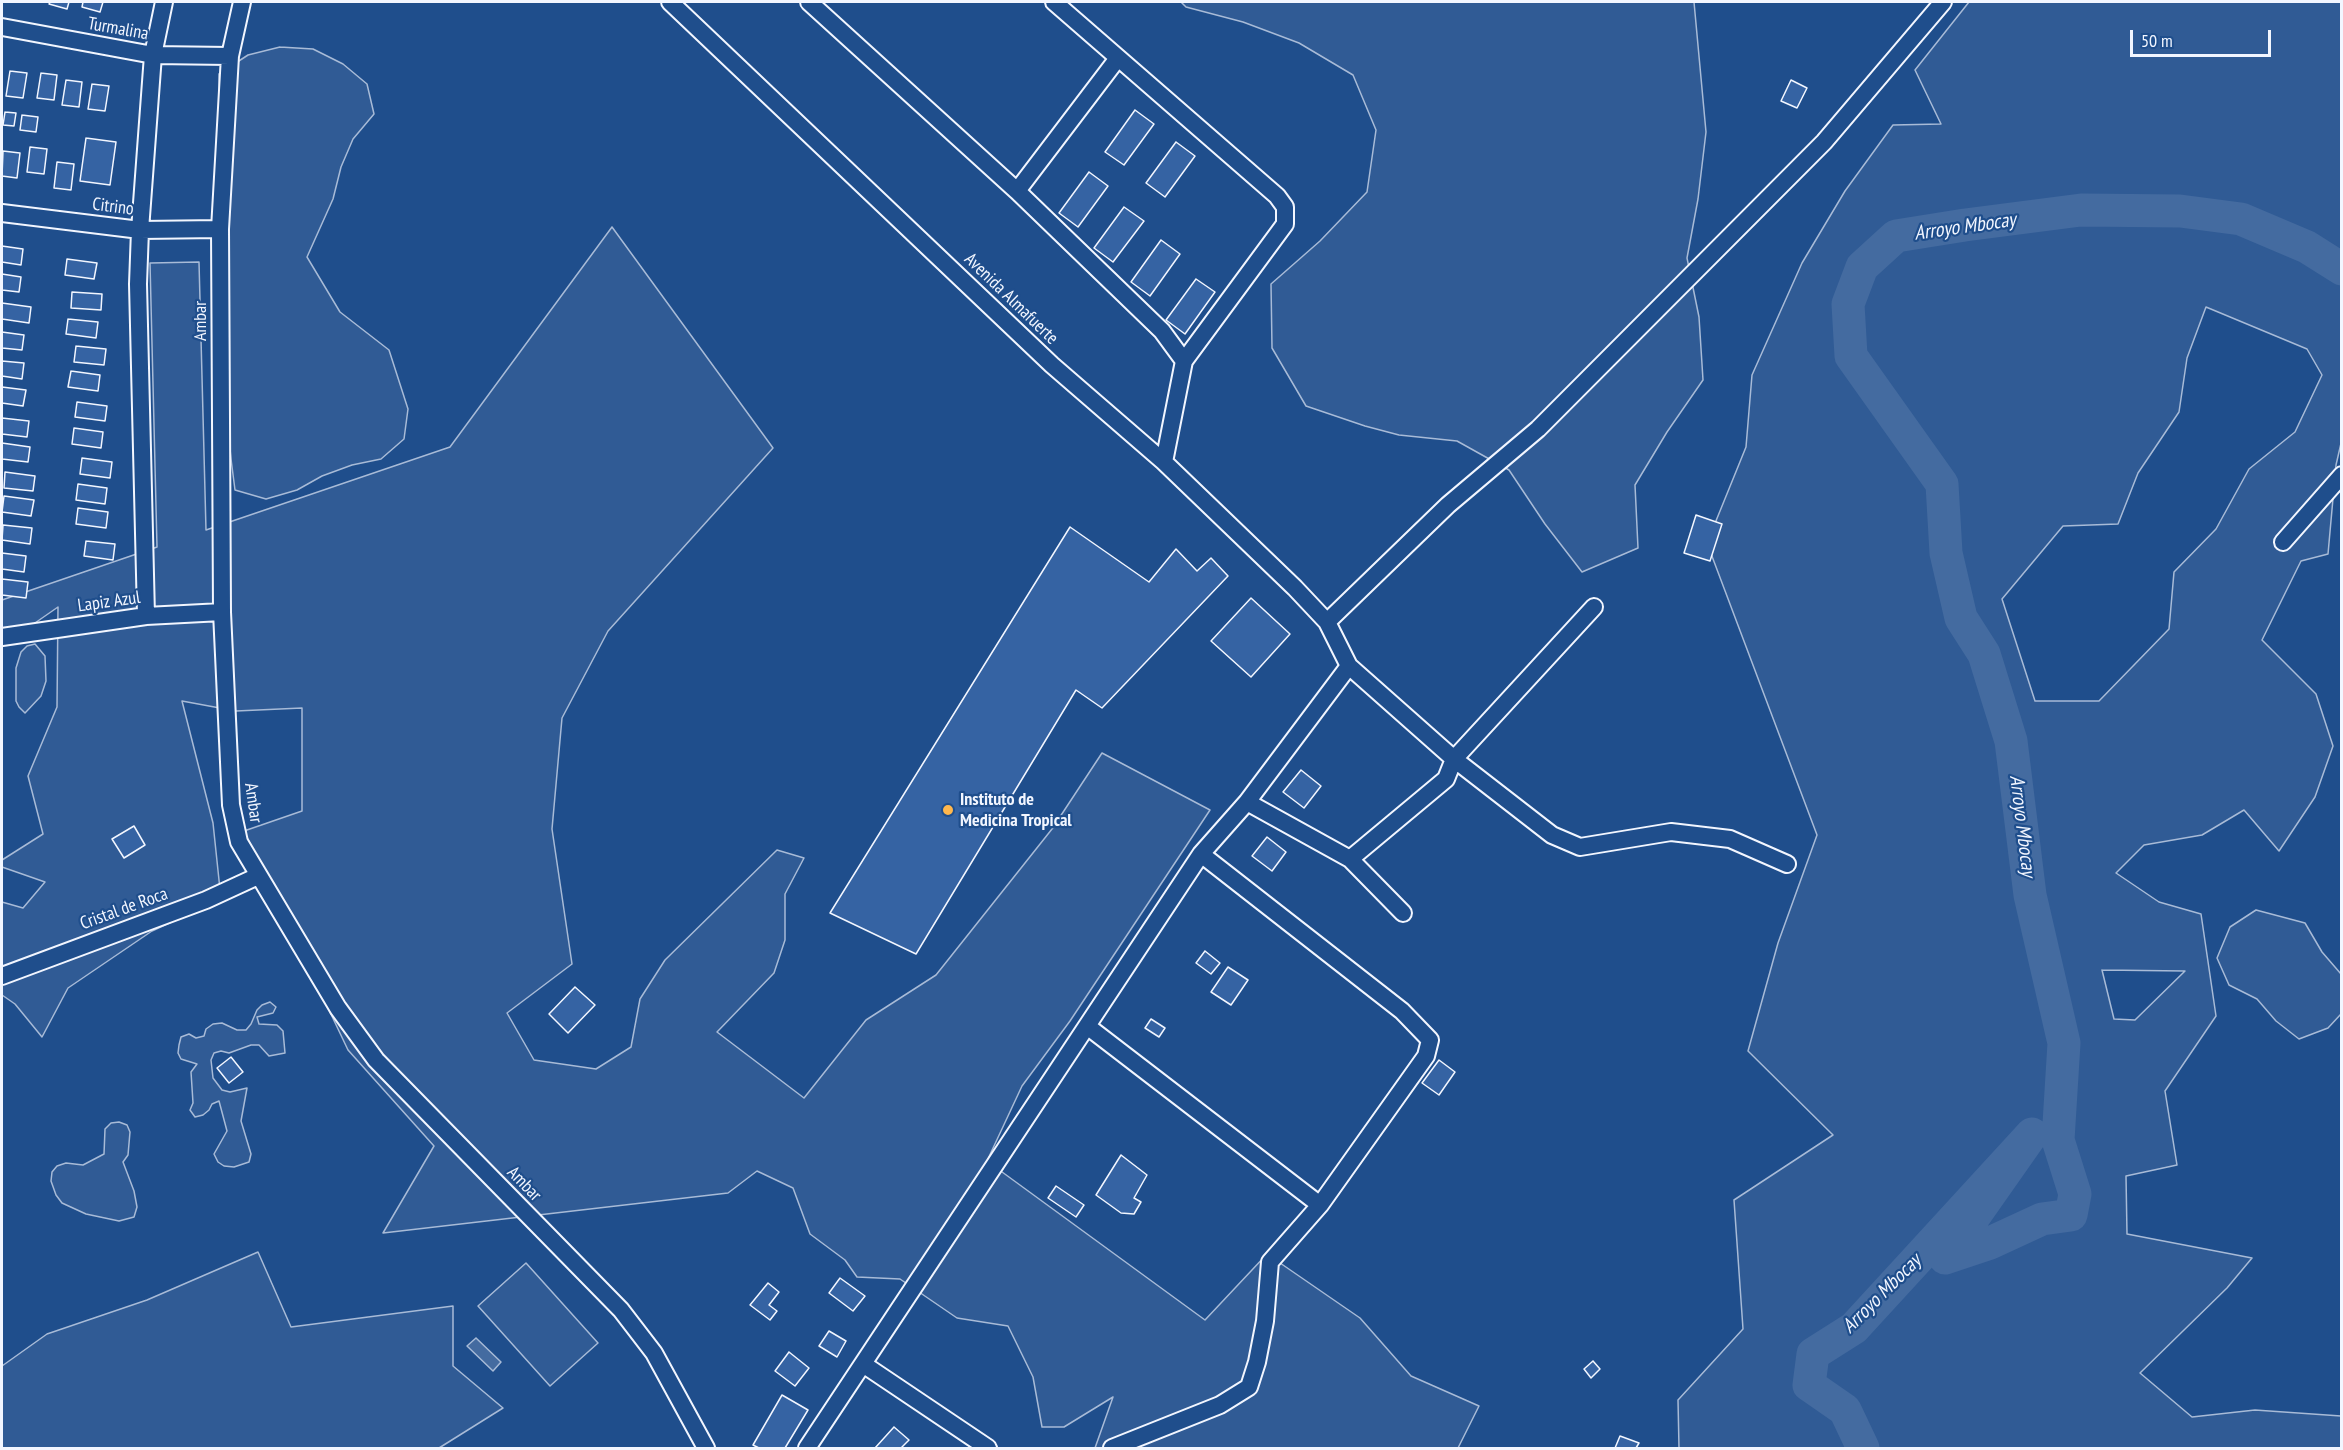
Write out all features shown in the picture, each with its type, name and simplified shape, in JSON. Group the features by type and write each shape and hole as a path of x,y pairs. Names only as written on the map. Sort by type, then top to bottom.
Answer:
{"street":[{"path":"146,616 138,284 153,55 164,2"},
{"name":"Ambar","path":"242,2 230,56 220,229 222,612 231,806 239,842 338,1008 376,1060 621,1310 654,1353 706,1449"},
{"name":"Avenida Almafuerte","path":"670,2 1052,365 1164,462 1295,588 1327,622 1349,666"},
{"path":"809,2 1017,191 1162,331 1184,361"},
{"path":"1054,2 1277,196 1285,207 1286,224 1184,361 1164,462"},
{"path":"1327,622 1448,505 1538,429 1816,150 1942,2"},
{"name":"Turmalina","path":"2,27 153,55 230,56"},
{"path":"1017,191 1118,58"},
{"name":"Citrino","path":"2,213 140,230 220,229"},
{"path":"2283,542 2342,475"},
{"path":"1350,859 1446,779 1454,759 1594,607"},
{"name":"Lapiz Azul","path":"2,637 146,616 222,612"},
{"path":"807,1449 1201,854 1247,802 1349,666 1454,759 1552,835 1580,847 1671,832 1730,838 1787,864"},
{"path":"1247,802 1350,859 1403,913"},
{"path":"1112,1449 1220,1405 1249,1388 1265,1321 1270,1262 1320,1205 1426,1056 1430,1040 1402,1011 1201,854"},
{"name":"Cristal de Roca","path":"2,976 206,900 258,876"},
{"path":"1087,1026 1320,1205"},
{"path":"863,1364 987,1449"}],"shaded area":[{"path":"1181,2 1694,2 1706,132 1698,199 1687,258 1699,317 1703,380 1667,432 1635,485 1638,548 1582,572 1545,524 1509,470 1457,441 1399,435 1306,406 1272,348 1271,284 1320,241 1367,192 1376,130 1353,75 1299,43 1243,22 1186,7"},
{"path":"1969,2 2341,2 2342,439 2336,465 2328,554 2301,561 2262,640 2316,694 2333,746 2315,797 2279,851 2244,810 2202,835 2144,845 2116,873 2159,902 2201,914 2216,1016 2165,1091 2177,1165 2126,1176 2127,1234 2252,1258 2227,1288 2140,1373 2192,1417 2255,1410 2341,1416 2341,1448 1679,1448 1678,1400 1743,1329 1734,1200 1833,1135 1748,1051 1778,943 1817,835 1707,543 1746,447 1752,375 1802,263 1845,191 1893,125 1941,124 1915,70","holes":["2206,307 2307,349 2322,375 2295,432 2249,469 2216,529 2174,572 2169,629 2099,701 2035,701 2002,599 2063,526 2118,524 2138,473 2179,412 2187,358","2102,970 2185,971 2135,1020 2114,1019"]},
{"path":"280,47 313,49 343,64 367,84 374,114 353,139 341,167 333,199 307,257 340,312 389,350 408,409 404,439 381,459 352,465 322,476 297,490 266,499 235,490 231,459 225,399 219,74 248,55"},
{"path":"612,227 773,448 608,631 562,718 552,829 572,964 507,1013 534,1060 596,1069 631,1047 640,999 665,960 777,850 804,858 785,894 785,940 774,973 717,1032 804,1098 866,1020 936,975 1052,829 1102,753 1210,810 1070,1021 1022,1086 987,1161 1205,1320 1267,1254 1360,1318 1411,1376 1479,1406 1458,1448 1095,1448 1113,1397 1064,1427 1042,1427 1033,1377 1008,1326 957,1318 900,1279 857,1277 845,1260 810,1234 793,1188 757,1171 728,1193 383,1233 434,1146 348,1050 244,831 302,811 302,708 236,711 182,701 213,823 221,899 152,931 68,988 42,1037 15,1004 2,995 2,902 23,908 45,882 2,867 2,860 43,834 28,776 57,707 58,607 2,644 2,600 157,547 150,263 199,262 206,530 450,447"},
{"path":"35,644 45,656 46,681 41,696 25,713 16,701 16,668 21,652 27,646"},
{"path":"2256,910 2305,923 2322,952 2341,974 2341,1014 2328,1028 2299,1039 2276,1021 2257,999 2229,985 2217,958 2230,927"},
{"path":"270,1002 276,1007 273,1013 257,1017 259,1024 277,1025 283,1031 285,1053 269,1056 259,1045 251,1045 229,1053 221,1051 214,1053 211,1060 213,1078 222,1090 230,1092 247,1088 241,1121 251,1154 249,1162 234,1167 224,1166 218,1162 214,1154 227,1131 219,1101 212,1104 203,1115 195,1117 190,1110 193,1103 191,1072 197,1064 181,1059 178,1053 181,1037 189,1034 196,1038 204,1036 206,1029 213,1024 222,1023 237,1030 246,1030 257,1010"},
{"path":"119,1122 127,1125 130,1132 128,1155 123,1162 134,1191 137,1207 134,1217 119,1221 86,1214 62,1203 51,1181 52,1172 57,1166 66,1163 83,1165 104,1154 105,1129 111,1123"},
{"path":"258,1252 291,1327 453,1306 453,1366 503,1408 439,1448 2,1448 2,1366 47,1334 147,1300"},
{"path":"526,1263 598,1343 550,1386 478,1306"},
{"path":"476,1338 501,1362 493,1371 467,1346"}],"building":[{"path":"50,2 69,2 67,9 49,4"},
{"path":"83,2 103,2 100,12 82,7"},
{"path":"10,71 27,73 23,98 6,96"},
{"path":"41,73 57,75 54,100 37,98"},
{"path":"66,80 82,82 79,107 62,105"},
{"path":"1791,80 1807,88 1797,108 1781,101"},
{"path":"92,84 109,86 105,111 88,109"},
{"path":"1135,110 1154,124 1124,165 1105,152"},
{"path":"5,112 16,113 14,126 3,125"},
{"path":"22,115 38,117 36,132 20,130"},
{"path":"86,138 116,142 110,185 80,181"},
{"path":"1176,142 1195,156 1165,197 1146,183"},
{"path":"30,147 47,149 44,174 27,172"},
{"path":"3,151 20,153 17,178 2,176"},
{"path":"57,162 74,164 71,190 54,188"},
{"path":"1089,172 1108,186 1078,227 1059,213"},
{"path":"1124,207 1144,221 1113,262 1094,248"},
{"path":"1161,240 1180,254 1150,296 1131,282"},
{"path":"2,246 23,249 21,265 2,262"},
{"path":"67,259 97,263 94,279 65,275"},
{"path":"2,274 21,277 19,292 2,290"},
{"path":"1196,279 1215,292 1185,334 1166,320"},
{"path":"72,292 102,294 101,310 71,308"},
{"path":"2,303 31,307 29,323 2,319"},
{"path":"68,319 98,322 96,338 66,334"},
{"path":"2,332 24,335 22,350 2,348"},
{"path":"76,346 106,349 104,365 74,362"},
{"path":"2,361 24,363 22,379 2,376"},
{"path":"71,371 100,375 98,391 68,387"},
{"path":"2,387 26,390 23,406 2,403"},
{"path":"77,402 107,406 105,421 75,417"},
{"path":"2,418 29,421 27,437 2,434"},
{"path":"74,428 103,432 101,448 72,444"},
{"path":"2,443 30,447 28,462 2,459"},
{"path":"82,458 112,462 110,478 80,474"},
{"path":"5,472 35,476 33,491 4,488"},
{"path":"78,484 107,488 105,504 76,500"},
{"path":"4,496 34,500 31,516 2,512"},
{"path":"78,508 108,512 106,528 76,524"},
{"path":"1696,515 1722,524 1710,561 1684,553"},
{"path":"3,525 32,528 30,544 2,540"},
{"name":"Instituto de Medicina Tropical","path":"1070,527 1149,582 1176,549 1197,571 1211,558 1228,576 1102,708 1076,690 916,954 830,913"},
{"path":"86,541 115,544 113,560 84,556"},
{"path":"2,553 26,556 24,572 2,569"},
{"path":"2,579 28,582 26,598 2,595"},
{"path":"1251,598 1290,634 1251,677 1211,641"},
{"path":"1301,770 1321,786 1304,808 1283,792"},
{"path":"134,826 145,845 124,858 112,839"},
{"path":"1267,837 1286,852 1272,871 1252,856"},
{"path":"1205,951 1220,963 1211,974 1196,963"},
{"path":"1228,967 1248,980 1231,1005 1211,992"},
{"path":"575,987 595,1005 568,1033 549,1014"},
{"path":"1151,1019 1165,1028 1159,1037 1145,1028"},
{"path":"231,1057 243,1072 229,1083 217,1068"},
{"path":"1439,1060 1455,1072 1439,1095 1422,1083"},
{"path":"1121,1155 1147,1175 1134,1198 1141,1202 1134,1214 1121,1213 1096,1195"},
{"path":"1056,1186 1084,1205 1076,1217 1048,1198"},
{"path":"840,1278 865,1296 853,1311 829,1293"},
{"path":"768,1283 779,1292 769,1305 777,1311 770,1320 750,1305"},
{"path":"829,1331 846,1341 837,1357 819,1346"},
{"path":"789,1352 809,1368 795,1386 775,1371"},
{"path":"1593,1361 1600,1369 1591,1378 1584,1369"},
{"path":"782,1395 808,1410 785,1448 759,1448 753,1445"},
{"path":"894,1427 909,1440 901,1448 875,1448"},
{"path":"1620,1436 1639,1443 1636,1448 1615,1448"}],"waterway":[{"name":"Arroyo Mbocay","path":"1863,1448 1845,1410 1809,1385 1813,1354 1854,1328 2032,1134 1945,1258 1990,1243 2042,1219 2071,1215 2075,1194 2058,1140 2064,1043 2030,895 2011,741 1984,654 1961,618 1946,553 1942,484 1851,356 1848,304 1862,267 1896,236 2081,210 2180,211 2241,219 2307,247 2342,269"}],"place":[{"name":"Instituto de Medicina Tropical","path":"948,810"}]}
